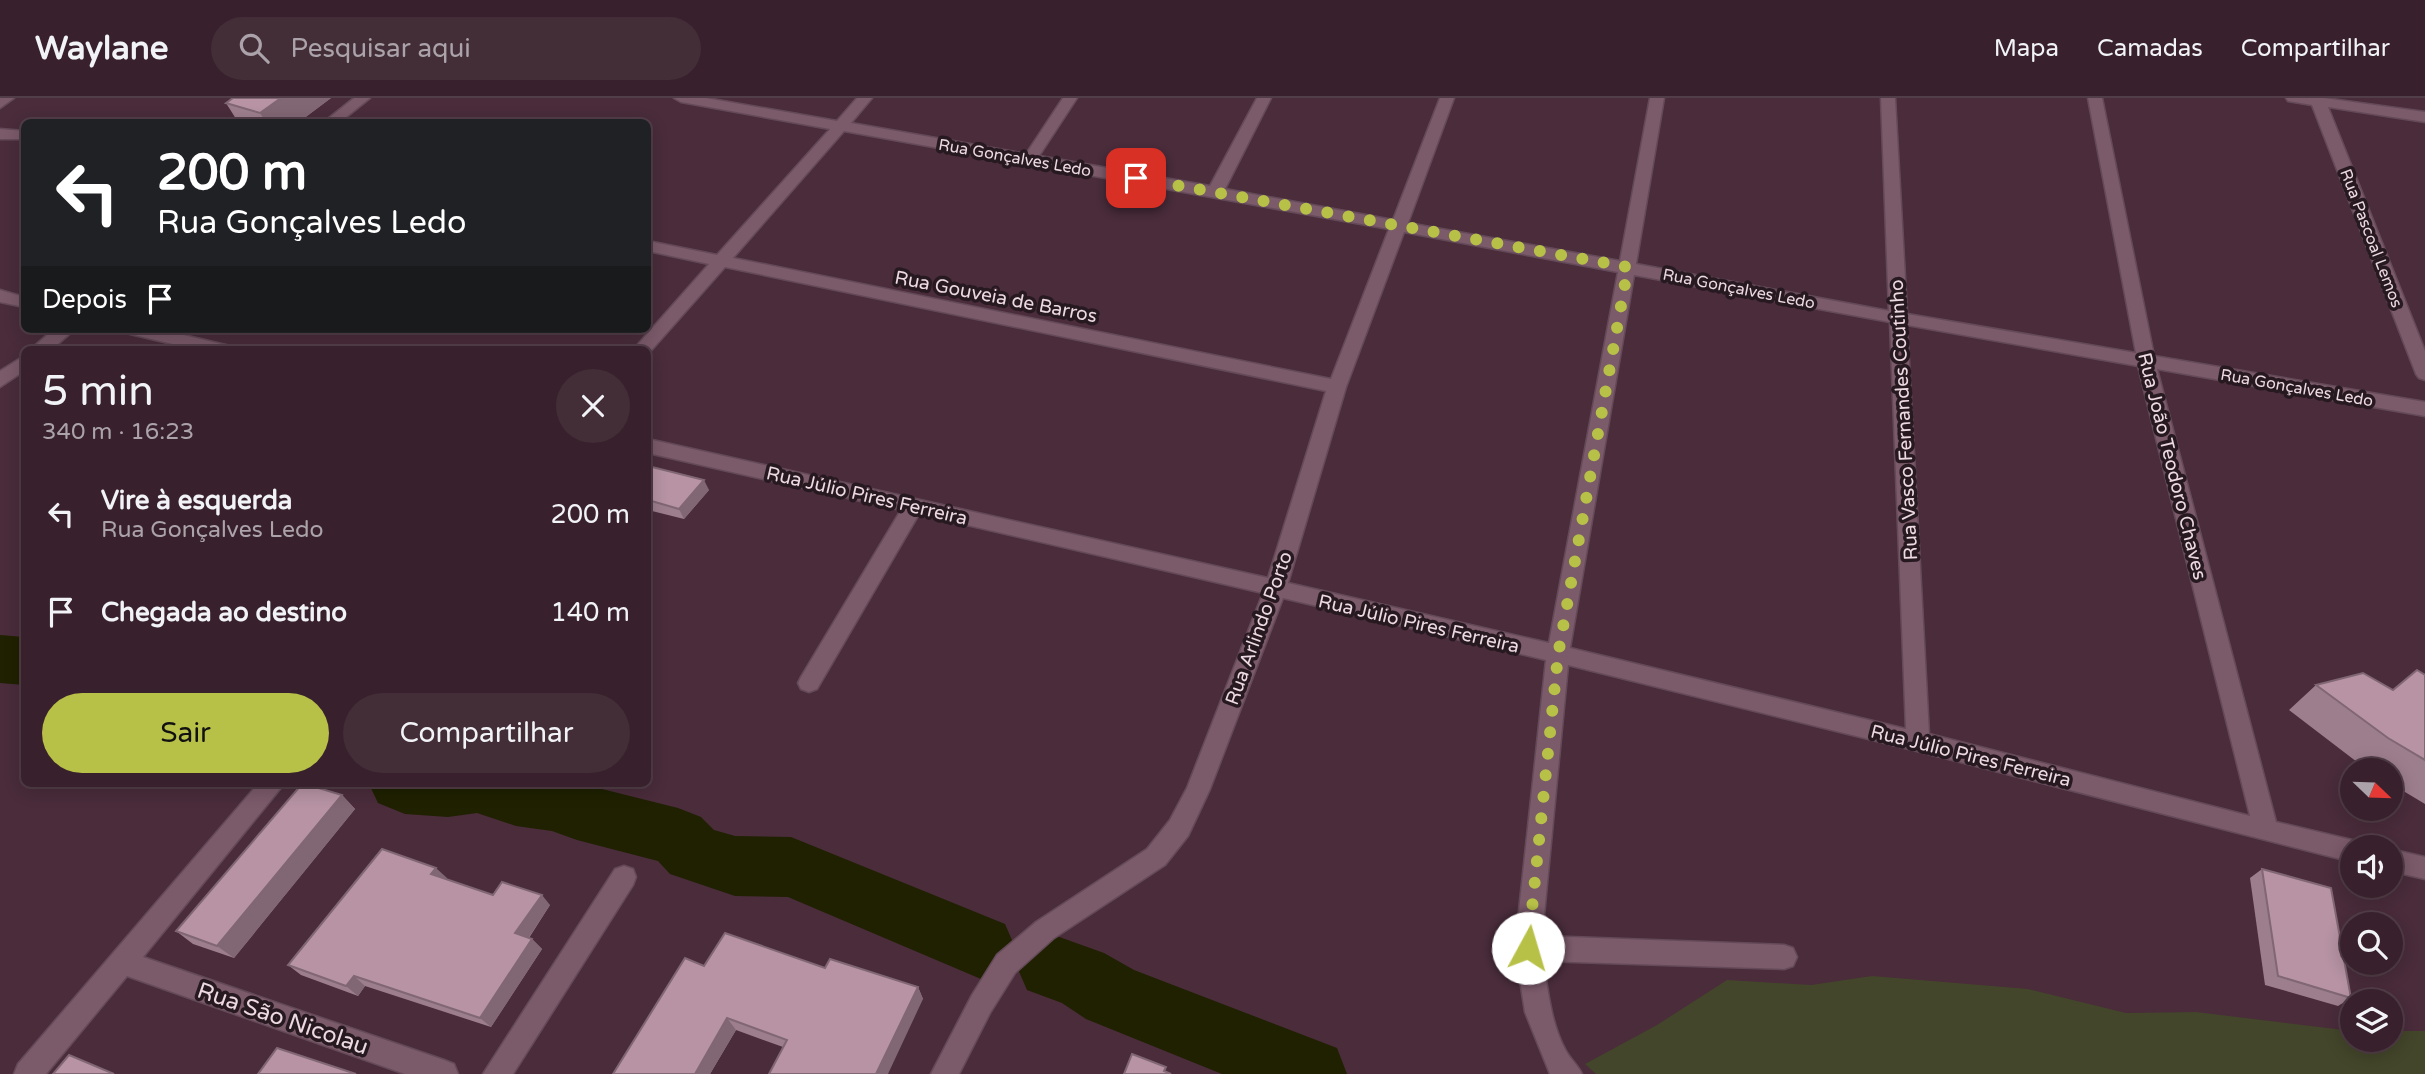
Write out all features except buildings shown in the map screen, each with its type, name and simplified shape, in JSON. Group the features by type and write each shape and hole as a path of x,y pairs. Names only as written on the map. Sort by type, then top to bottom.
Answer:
{"street":[{"path":"0,104 7,98"},
{"path":"335,119 363,98"},
{"name":"Rua Gonçalves Ledo","path":"681,98 1216,192 1898,318 2425,409"},
{"path":"646,346 865,98"},
{"path":"1030,159 1070,98"},
{"path":"1216,192 1264,98"},
{"name":"Rua Arlindo Porto","path":"945,1074 981,1004 1006,964 1045,930 1156,857 1178,828 1198,789 1275,590 1337,387 1447,98"},
{"path":"1562,1068 1538,1012 1528,948 1558,655 1657,98"},
{"name":"Rua Vasco Fernandes Coutinho","path":"1888,98 1918,741"},
{"name":"Rua João Teodoro Chaves","path":"2095,98 2146,360 2266,831"},
{"path":"2293,98 2425,117"},
{"name":"Rua Pascoal Lemos","path":"2318,102 2425,374"},
{"path":"0,134 21,135"},
{"name":"Rua Gouveia de Barros","path":"651,247 1337,387"},
{"path":"0,296 21,301"},
{"path":"44,346 61,333"},
{"path":"150,333 206,346"},
{"path":"0,381 21,364"},
{"name":"Rua Júlio Pires Ferreira","path":"651,447 1558,655 1918,741 2340,848"},
{"path":"809,683 914,505"},
{"path":"28,1074 269,787"},
{"path":"2403,863 2425,868"},
{"path":"497,1074 624,877"},
{"path":"1528,948 1784,957"},
{"name":"Rua São Nicolau","path":"122,962 444,1074"}],"green space":[{"path":"1872,976 2028,989 2126,1013 2196,1012 2340,1030 2340,1052 2403,1052 2403,1031 2425,1031 2425,1074 1596,1074 1585,1064 1657,1025 1727,980 1811,985"}],"waterway":[{"path":"0,659 21,661"},
{"path":"405,787 448,790 470,787"},
{"path":"480,787 516,798 560,804 577,812 678,837 693,853 735,866 791,867 981,947"},
{"path":"1051,967 1080,976 1111,995 1311,1074"}],"route":[{"path":"1136,178 1628,267 1558,655 1528,948"}]}
